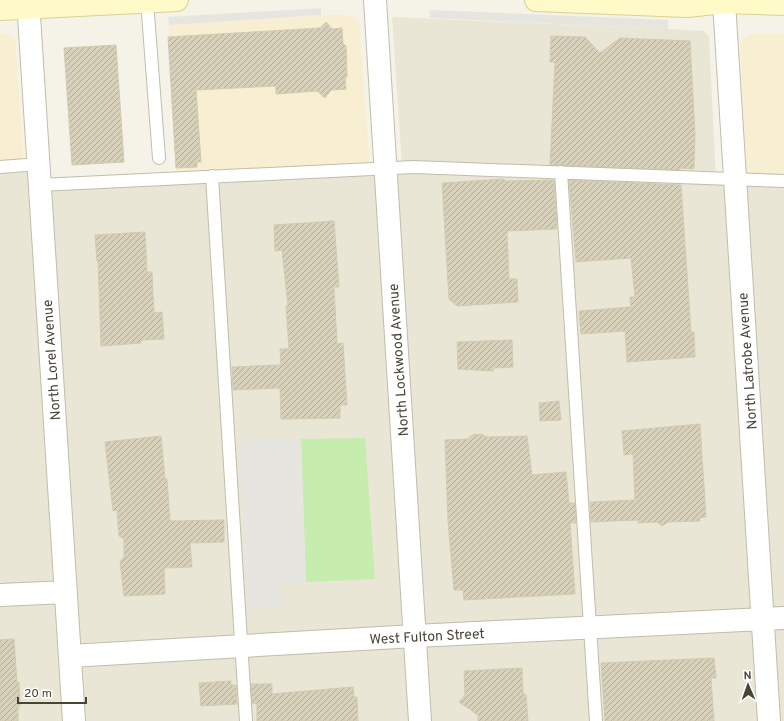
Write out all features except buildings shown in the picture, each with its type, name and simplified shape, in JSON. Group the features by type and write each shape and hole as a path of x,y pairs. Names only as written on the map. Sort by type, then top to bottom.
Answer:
{"main road":[{"path":"0,9 29,4 177,0"},
{"path":"536,0 687,6 721,1 784,4"}],"street":[{"name":"North Lockwood Avenue","path":"375,0 420,721"},
{"name":"North Latrobe Avenue","path":"721,1 774,618 770,721"},
{"name":"North Lorel Avenue","path":"29,4 74,721"},
{"path":"0,595 66,592"},
{"name":"West Fulton Street","path":"70,656 415,636 774,618"}],"lane":[{"path":"147,2 159,158"},
{"path":"0,166 39,174 212,176 426,166 784,181"},
{"path":"561,172 596,721"},
{"path":"212,176 246,721"}],"shaded area":[{"path":"321,8 321,15 169,25 168,17"},
{"path":"430,10 668,20 668,29 429,18"},
{"path":"321,15 345,15 354,17 359,22 370,168 177,178 168,37 169,25"},
{"path":"392,17 704,31 709,37 716,178 784,181 784,721 0,721 0,167 24,165 40,184 402,167"},
{"path":"2,33 15,39 24,165 0,167 0,34"},
{"path":"752,34 784,34 784,181 747,180 740,44 744,38"},
{"path":"301,439 306,582 280,583 282,607 247,608 239,440"}],"green space":[{"path":"365,438 375,579 306,582 301,439"}]}
